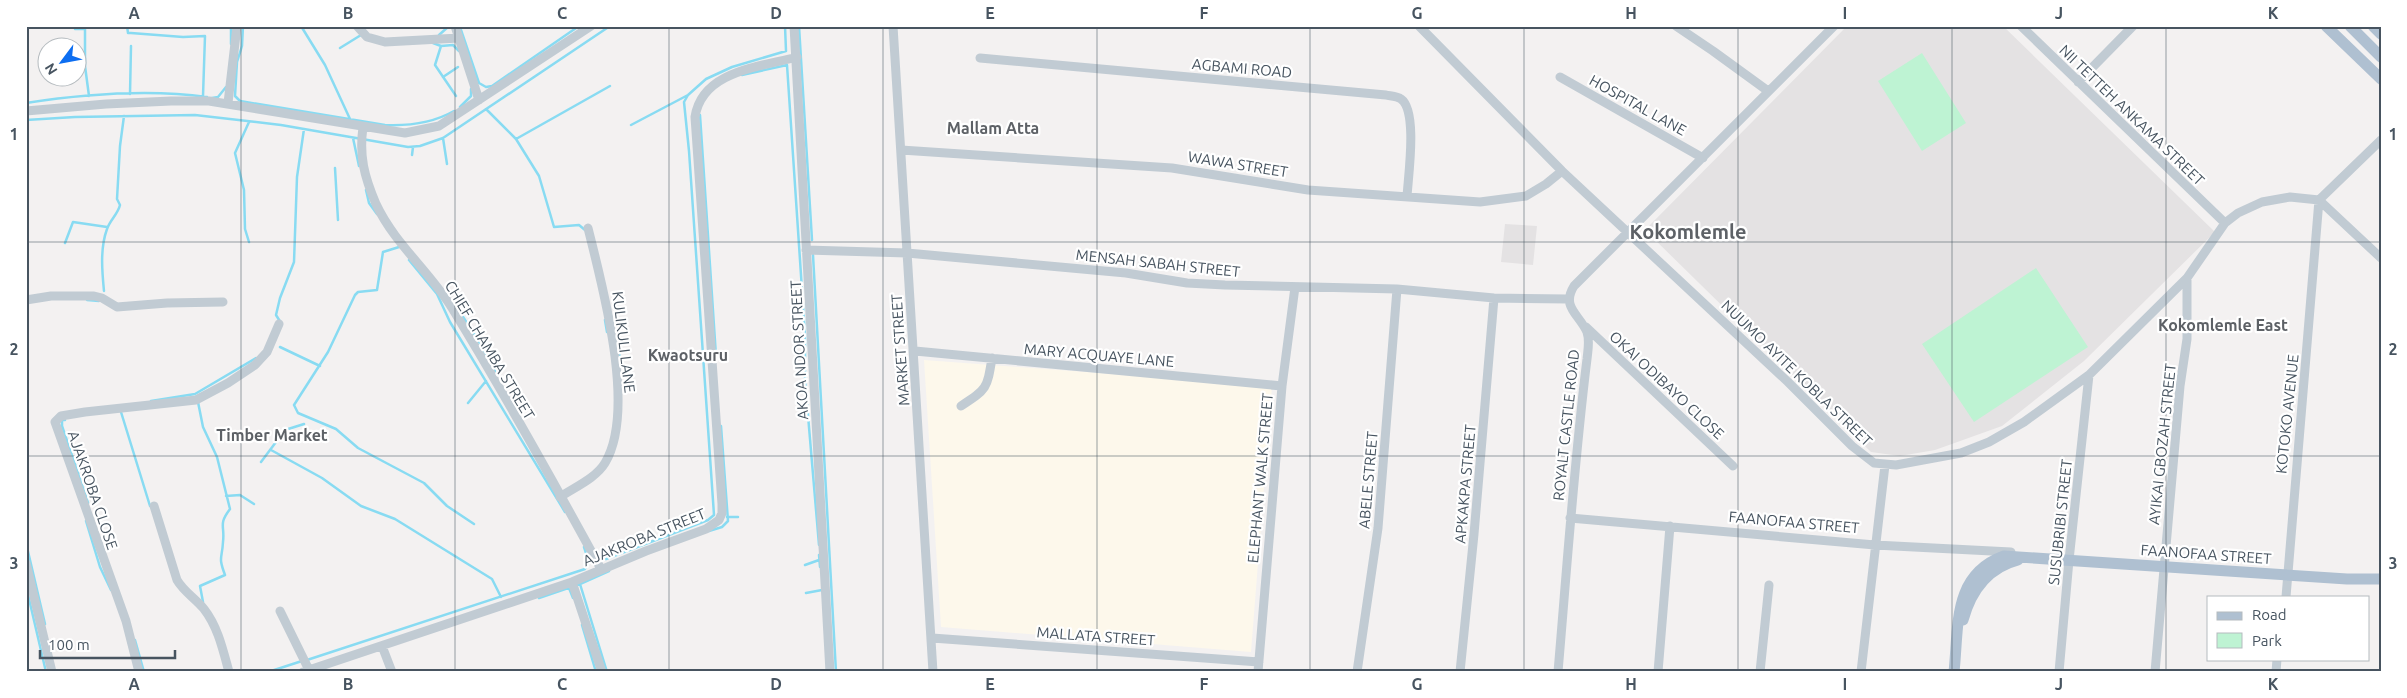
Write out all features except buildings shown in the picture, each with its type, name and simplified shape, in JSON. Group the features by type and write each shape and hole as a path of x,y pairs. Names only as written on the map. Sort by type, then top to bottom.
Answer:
{"main road":[{"path":"2326,26 2381,79"},
{"path":"2350,26 2381,57"},
{"path":"2373,26 2381,34"},
{"path":"1954,672 1960,604 1972,578 1997,558 2015,555"},
{"name":"FAANOFAA STREET","path":"2015,555 2347,579 2381,579"},
{"path":"1958,637 1970,600 1984,577 2007,562 2029,557"}],"street":[{"path":"228,103 237,26"},
{"path":"357,26 367,37 385,42 459,38"},
{"path":"455,26 479,100"},
{"path":"26,111 171,101 228,103 363,131 405,133 439,126 591,26"},
{"name":"AKOA NDOR STREET","path":"794,26 830,672"},
{"name":"MARKET STREET","path":"893,26 915,351 933,672"},
{"name":"NUUMO AYITE KOBLA STREET","path":"1419,26 1562,171 1788,382 1852,446 1866,459 1874,463 1896,464 1961,453 1989,442 2024,422 2089,375 2187,278 2225,223 2238,212 2262,202 2290,197 2319,200"},
{"path":"1676,26 1714,50 1768,91"},
{"path":"1568,299 1574,286 1834,26"},
{"name":"NII TETTEH ANKAMA STREET","path":"2021,26 2225,223"},
{"path":"2078,82 2132,26"},
{"name":"AJAKROBA STREET","path":"309,671 494,606 572,582 706,529 719,520 722,513 694,117 700,99 708,88 720,80 797,57"},
{"name":"AGBAMI ROAD","path":"980,58 1386,94 1400,98 1406,105 1411,120 1407,197"},
{"name":"HOSPITAL LANE","path":"1560,77 1703,158"},
{"name":"CHIEF CHAMBA STREET","path":"363,131 360,146 361,162 383,216 451,306 511,408 601,569"},
{"path":"2381,140 2319,200 2381,258"},
{"name":"WAWA STREET","path":"901,150 1172,168 1308,190 1480,202 1526,196 1546,184 1562,171"},
{"name":"KOTOKO AVENUE","path":"2286,596 2319,200"},
{"name":"KULIKULI LANE","path":"560,497 591,477 605,463 615,441 618,422 616,364 606,299 588,228"},
{"name":"MENSAH SABAH STREET","path":"806,250 907,253 1126,273 1187,283 1398,289 1494,298 1568,299"},
{"name":"AYIKAI GBOZAH STREET","path":"2155,672 2180,386 2187,340 2187,278"},
{"name":"ELEPHANT WALK STREET","path":"1258,672 1282,386 1295,287"},
{"name":"ABELE STREET","path":"1358,672 1378,528 1398,289"},
{"path":"26,300 51,296 94,296 102,298 117,307 167,303 223,302"},
{"name":"APKAKPA STREET","path":"1460,672 1494,298"},
{"name":"ROYALT CASTLE ROAD","path":"1558,672 1570,518 1589,344 1583,324 1568,299"},
{"name":"AJAKROBA CLOSE","path":"139,672 126,621 55,422 61,416 85,412 196,400 228,383 255,365 267,352 279,324"},
{"name":"OKAI ODIBAYO CLOSE","path":"1583,324 1733,466"},
{"name":"MARY ACQUAYE LANE","path":"915,351 1282,386"},
{"path":"961,406 982,392 987,385 992,358"},
{"name":"SUSUBRIBI STREET","path":"2060,672 2069,560 2089,375"},
{"path":"1861,672 1885,464"},
{"path":"154,506 177,580 182,589 198,602 210,618 222,644 229,672"},
{"name":"FAANOFAA STREET","path":"1570,518 1875,545 2012,552 2015,555"},
{"path":"1658,672 1670,526"},
{"path":"26,563 52,672"},
{"path":"572,582 602,672"},
{"path":"1760,672 1769,585"},
{"path":"280,610 309,671"},
{"name":"MALLATA STREET","path":"932,638 1259,662"},
{"path":"382,646 392,672"}],"shaded area":[{"path":"1847,26 2003,26 2215,232 2084,361 2002,426 1935,450 1900,456 1871,452 1645,230"},
{"path":"1505,224 1537,226 1533,265 1501,262"},
{"path":"924,360 1272,386 1251,652 941,627"}],"green space":[{"path":"1922,53 1966,123 1922,151 1878,81"},
{"path":"2036,268 2088,347 1974,422 1922,344"}],"waterway":[{"path":"75,26 75,29 85,29 85,66 89,96"},
{"path":"127,26 128,33 183,37 205,36 203,96"},
{"path":"231,26 231,44"},
{"path":"243,26 242,46 237,62 235,96 240,101 385,125 421,123 454,111"},
{"path":"301,26 325,65 350,119"},
{"path":"439,35 449,26"},
{"path":"461,30 479,83 486,87 492,86 579,26"},
{"path":"26,120 75,117 195,115 281,125 408,147 420,146 443,138 610,26"},
{"path":"631,125 688,95 706,79 732,67 786,51 785,26"},
{"path":"799,26 812,240"},
{"path":"340,48 361,35"},
{"path":"433,43 441,46 453,45 459,51"},
{"path":"130,94 131,46"},
{"path":"441,46 435,65 456,96"},
{"path":"742,75 787,65 805,335 805,380 819,545"},
{"path":"443,77 458,67"},
{"path":"516,139 610,86"},
{"path":"212,98 218,97 226,87"},
{"path":"460,107 471,96 471,89"},
{"path":"26,103 71,97 139,93 207,97"},
{"path":"606,559 708,520 714,515 684,102 688,95"},
{"path":"486,109 516,139 539,176 554,227 579,225 585,230"},
{"path":"700,115 716,356"},
{"path":"104,291 102,252 108,226 120,205 117,199 124,116"},
{"path":"249,122 235,153 244,190 245,229 249,242"},
{"path":"281,323 276,315 280,298 294,262 297,177 304,129"},
{"path":"353,138 359,166"},
{"path":"443,138 447,164"},
{"path":"412,155 413,147"},
{"path":"335,168 338,220"},
{"path":"366,190 369,203 377,214"},
{"path":"65,243 73,222 107,227"},
{"path":"399,247 383,252 377,290 358,292 355,295 328,352 294,405 298,413 336,429 358,448 424,483 447,506 474,524"},
{"path":"813,255 836,672"},
{"path":"409,260 437,294 450,322 565,512"},
{"path":"87,300 99,301"},
{"path":"454,303 478,340 497,375"},
{"path":"605,320 607,332"},
{"path":"616,344 619,348 620,365"},
{"path":"280,347 320,366"},
{"path":"151,401 195,394 256,358"},
{"path":"468,403 486,381"},
{"path":"198,402 203,427 217,457 230,509 223,525 221,561 225,575 200,586 203,602"},
{"path":"121,412 150,506"},
{"path":"65,420 62,420 62,426 88,503"},
{"path":"261,462 285,430 304,424"},
{"path":"709,531 722,527 728,521 721,426"},
{"path":"271,450 322,478 361,506 395,519 492,579 501,597"},
{"path":"226,496 240,495 254,504"},
{"path":"727,517 738,517"},
{"path":"86,521 100,567 111,590"},
{"path":"26,543 45,624"},
{"path":"307,660 585,569 589,562 584,547"},
{"path":"819,555 820,567"},
{"path":"805,565 819,560"},
{"path":"539,598 580,584 609,571"},
{"path":"580,584 607,672"},
{"path":"26,586 46,672"},
{"path":"569,588 573,598"},
{"path":"806,593 822,590"},
{"path":"582,625 596,672"},
{"path":"135,640 144,672"},
{"path":"268,672 302,661"}],"district":[{"name":"Mallam Atta","path":"993,128"},
{"name":"Kokomlemle","path":"1688,231"},
{"name":"Kokomlemle East","path":"2223,325"},
{"name":"Kwaotsuru","path":"688,355"},
{"name":"Timber Market","path":"272,435"}]}
